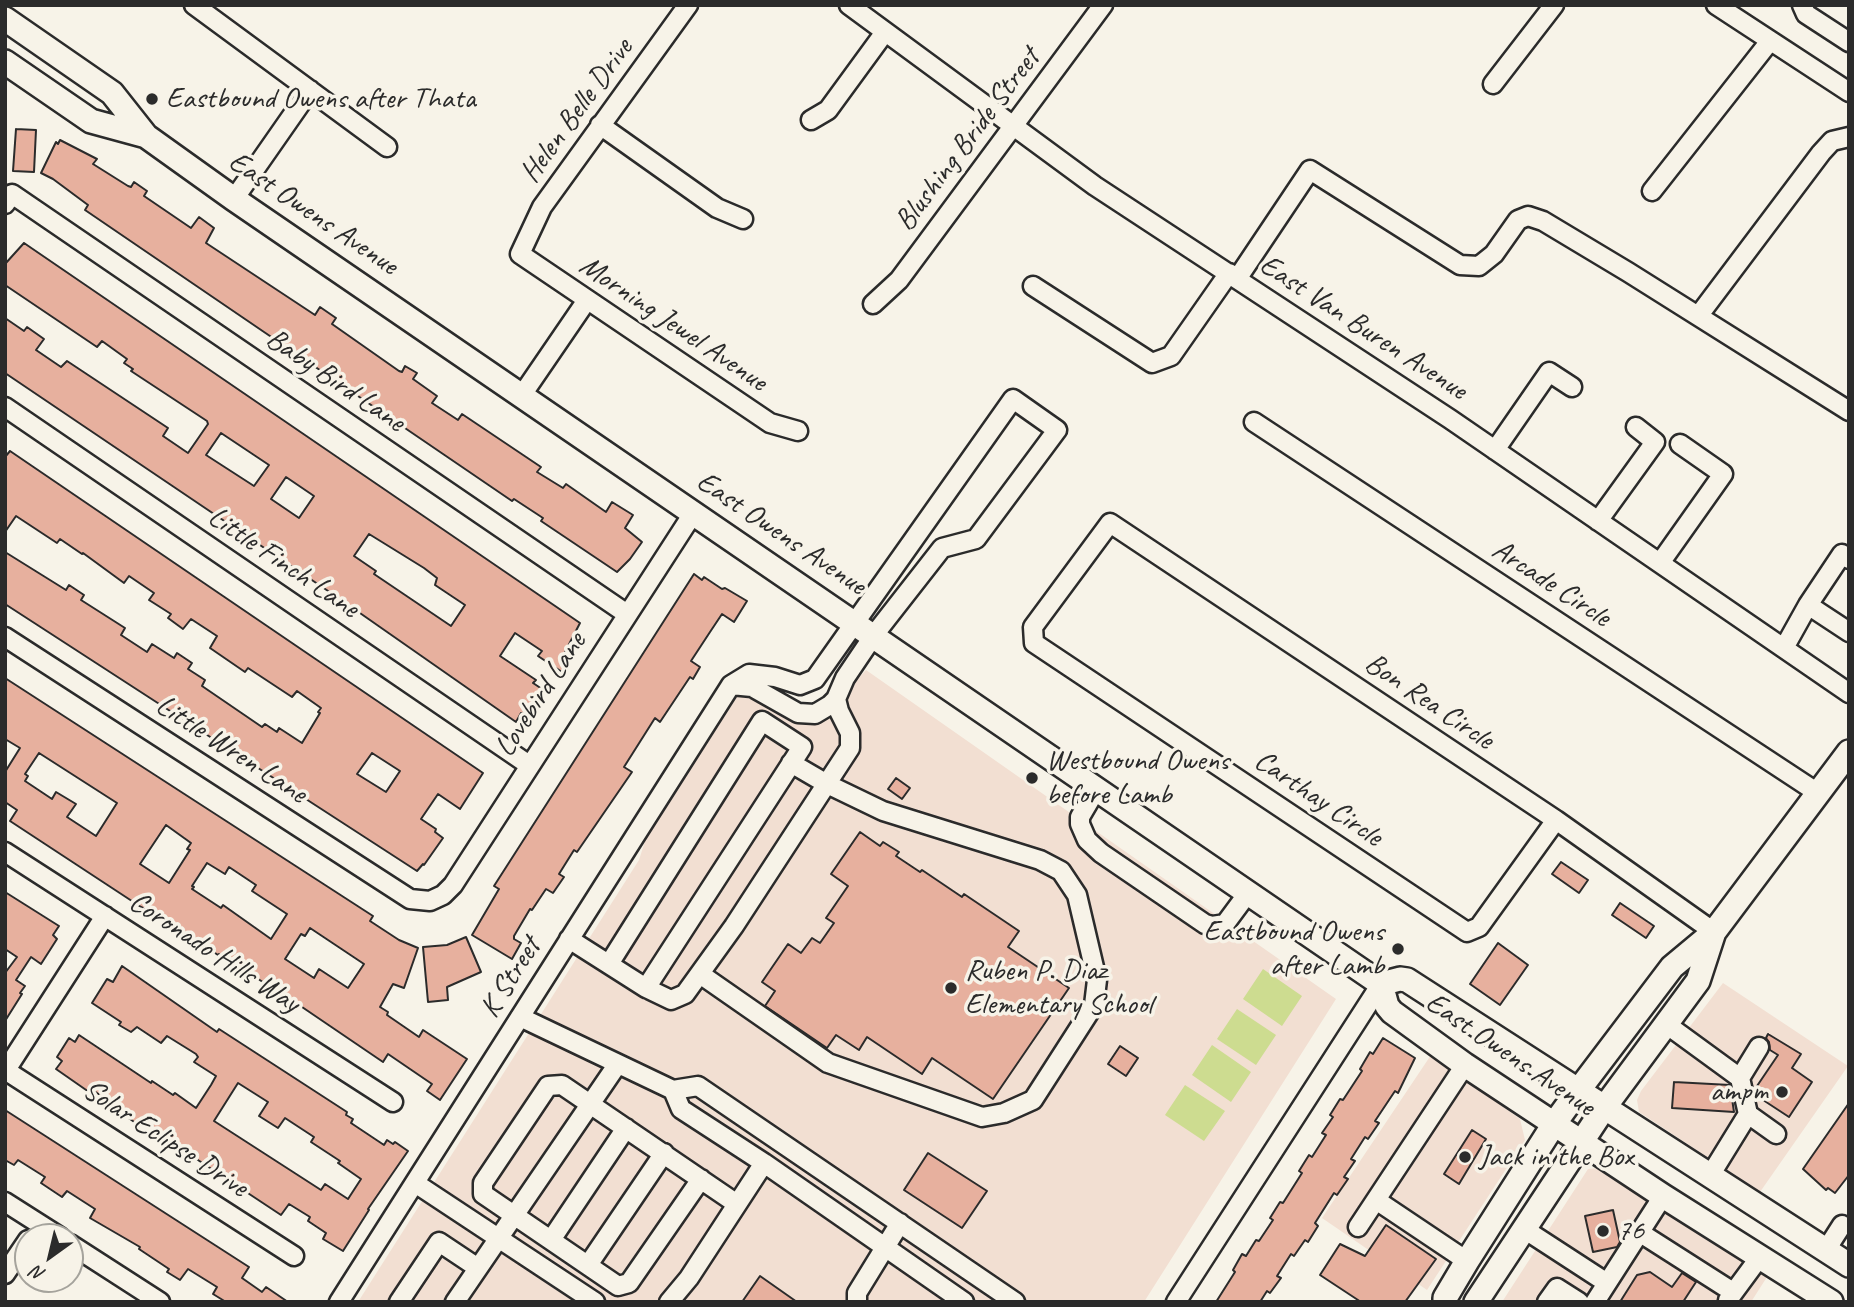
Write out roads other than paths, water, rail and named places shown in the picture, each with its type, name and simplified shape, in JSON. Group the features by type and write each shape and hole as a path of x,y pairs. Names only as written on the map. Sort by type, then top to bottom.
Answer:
{"main road":[{"name":"East Owens Avenue","path":"5,19 112,93 146,136 234,199 1381,984 1392,1012 1465,1065 1663,1196 1831,1302"},
{"name":"East Owens Avenue","path":"5,62 91,121 146,136"},
{"path":"1445,1302 1467,1261 1578,1091 1672,967 1714,932 1849,752"},
{"path":"1484,1299 1524,1229 1581,1142 1698,981 1714,932"},
{"name":"East Owens Avenue","path":"1381,984 1400,979 1407,981 1849,1265"}],"street":[{"path":"194,5 387,147"},
{"name":"Helen Belle Drive","path":"520,254 542,207 688,5"},
{"name":"East Van Buren Avenue","path":"849,5 1096,186 1495,450 1849,693"},
{"name":"Blushing Bride Street","path":"873,304 899,279 1103,5"},
{"path":"1493,84 1553,5"},
{"path":"1716,5 1849,92"},
{"path":"1802,5 1806,14 1849,42"},
{"path":"811,120 828,110 885,32"},
{"path":"1652,191 1770,41"},
{"path":"234,199 310,90"},
{"path":"600,125 718,208 743,219"},
{"path":"1699,316 1821,153 1832,141 1849,137"},
{"path":"1033,286 1152,363 1171,356 1310,170 1460,265 1479,266 1494,254 1518,220 1528,216 1543,221 1849,411"},
{"name":"Baby Bird Lane","path":"8,199 627,614"},
{"name":"Morning Jewel Avenue","path":"520,254 770,423 798,431"},
{"path":"522,396 587,300"},
{"path":"1495,450 1549,372 1572,387"},
{"path":"1013,399 1057,430 976,538 942,548 874,635 845,678 836,699 815,714 798,713 752,687 731,685 749,674 775,677 800,685 815,679 1013,399"},
{"name":"Little Finch Lane","path":"5,407 529,765"},
{"name":"Arcade Circle","path":"1254,422 1818,793"},
{"path":"1598,521 1655,442 1636,427"},
{"path":"1660,563 1723,474 1680,444"},
{"name":"Lovebird Lane","path":"430,901 443,895 453,885 694,512"},
{"name":"Carthay Circle","path":"1110,523 1034,627 1034,643 1421,902 1467,932 1479,927 1556,820"},
{"name":"Bon Rea Circle","path":"1110,523 1556,820 1714,932"},
{"path":"1784,648 1808,605 1842,554 1849,559"},
{"path":"1808,605 1849,632"},
{"name":"Little Wren Lane","path":"5,637 410,899 430,901"},
{"name":"K Street","path":"340,1302 731,685"},
{"path":"569,939 646,988 671,1000 685,995 850,748 850,733 836,699"},
{"path":"609,964 762,721 802,747 646,988"},
{"path":"699,974 828,1063 982,1117 1004,1113 1033,1100 1094,1004 1097,980 1077,895 1060,871 1040,860 883,811 791,763"},
{"path":"1097,789 1080,817 1084,835 1101,853 1212,926 1225,924 1248,892"},
{"name":"Coronado Hills Way","path":"5,852 393,1102"},
{"path":"6,1070 106,916"},
{"path":"1176,1302 1381,984"},
{"path":"520,1017 673,1090 698,1086 1015,1302"},
{"path":"1666,1024 1740,1078 1748,1115 1776,1134"},
{"path":"1740,1078 1759,1047"},
{"path":"455,1302 617,1065"},
{"path":"1358,1227 1465,1065"},
{"name":"Solar Eclipse Drive","path":"6,1070 294,1256"},
{"path":"701,1179 629,1283 618,1286 484,1194 483,1183 548,1086 562,1085 737,1203"},
{"path":"673,1090 681,1109 764,1163 964,1302"},
{"path":"1711,1174 1748,1115"},
{"path":"551,1240 626,1128"},
{"path":"588,1265 663,1153"},
{"path":"668,1302 689,1278 764,1163"},
{"path":"415,1183 498,1238 574,1296 595,1302"},
{"path":"1595,1302 1663,1196"},
{"path":"1376,1200 1467,1261"},
{"path":"5,1202 23,1223"},
{"path":"856,1302 857,1293 900,1223"},
{"path":"1826,1250 1842,1225"},
{"path":"1524,1229 1607,1283"},
{"path":"1639,1233 1730,1297 1759,1258"},
{"path":"400,1302 439,1242 478,1268"},
{"path":"84,1253 160,1302"},
{"path":"1547,1302 1557,1288 1578,1302"}],"place":[{"name":"Eastbound Owens after Thata","path":"152,99"},
{"name":"Westbound Owens before Lamb","path":"1032,778"},
{"name":"Eastbound Owens after Lamb","path":"1398,949"},
{"name":"Ruben P. Diaz Elementary School","path":"951,988"},
{"name":"ampm","path":"1782,1092"},
{"name":"Jack in the Box","path":"1465,1157"},
{"name":"76","path":"1603,1231"}]}
